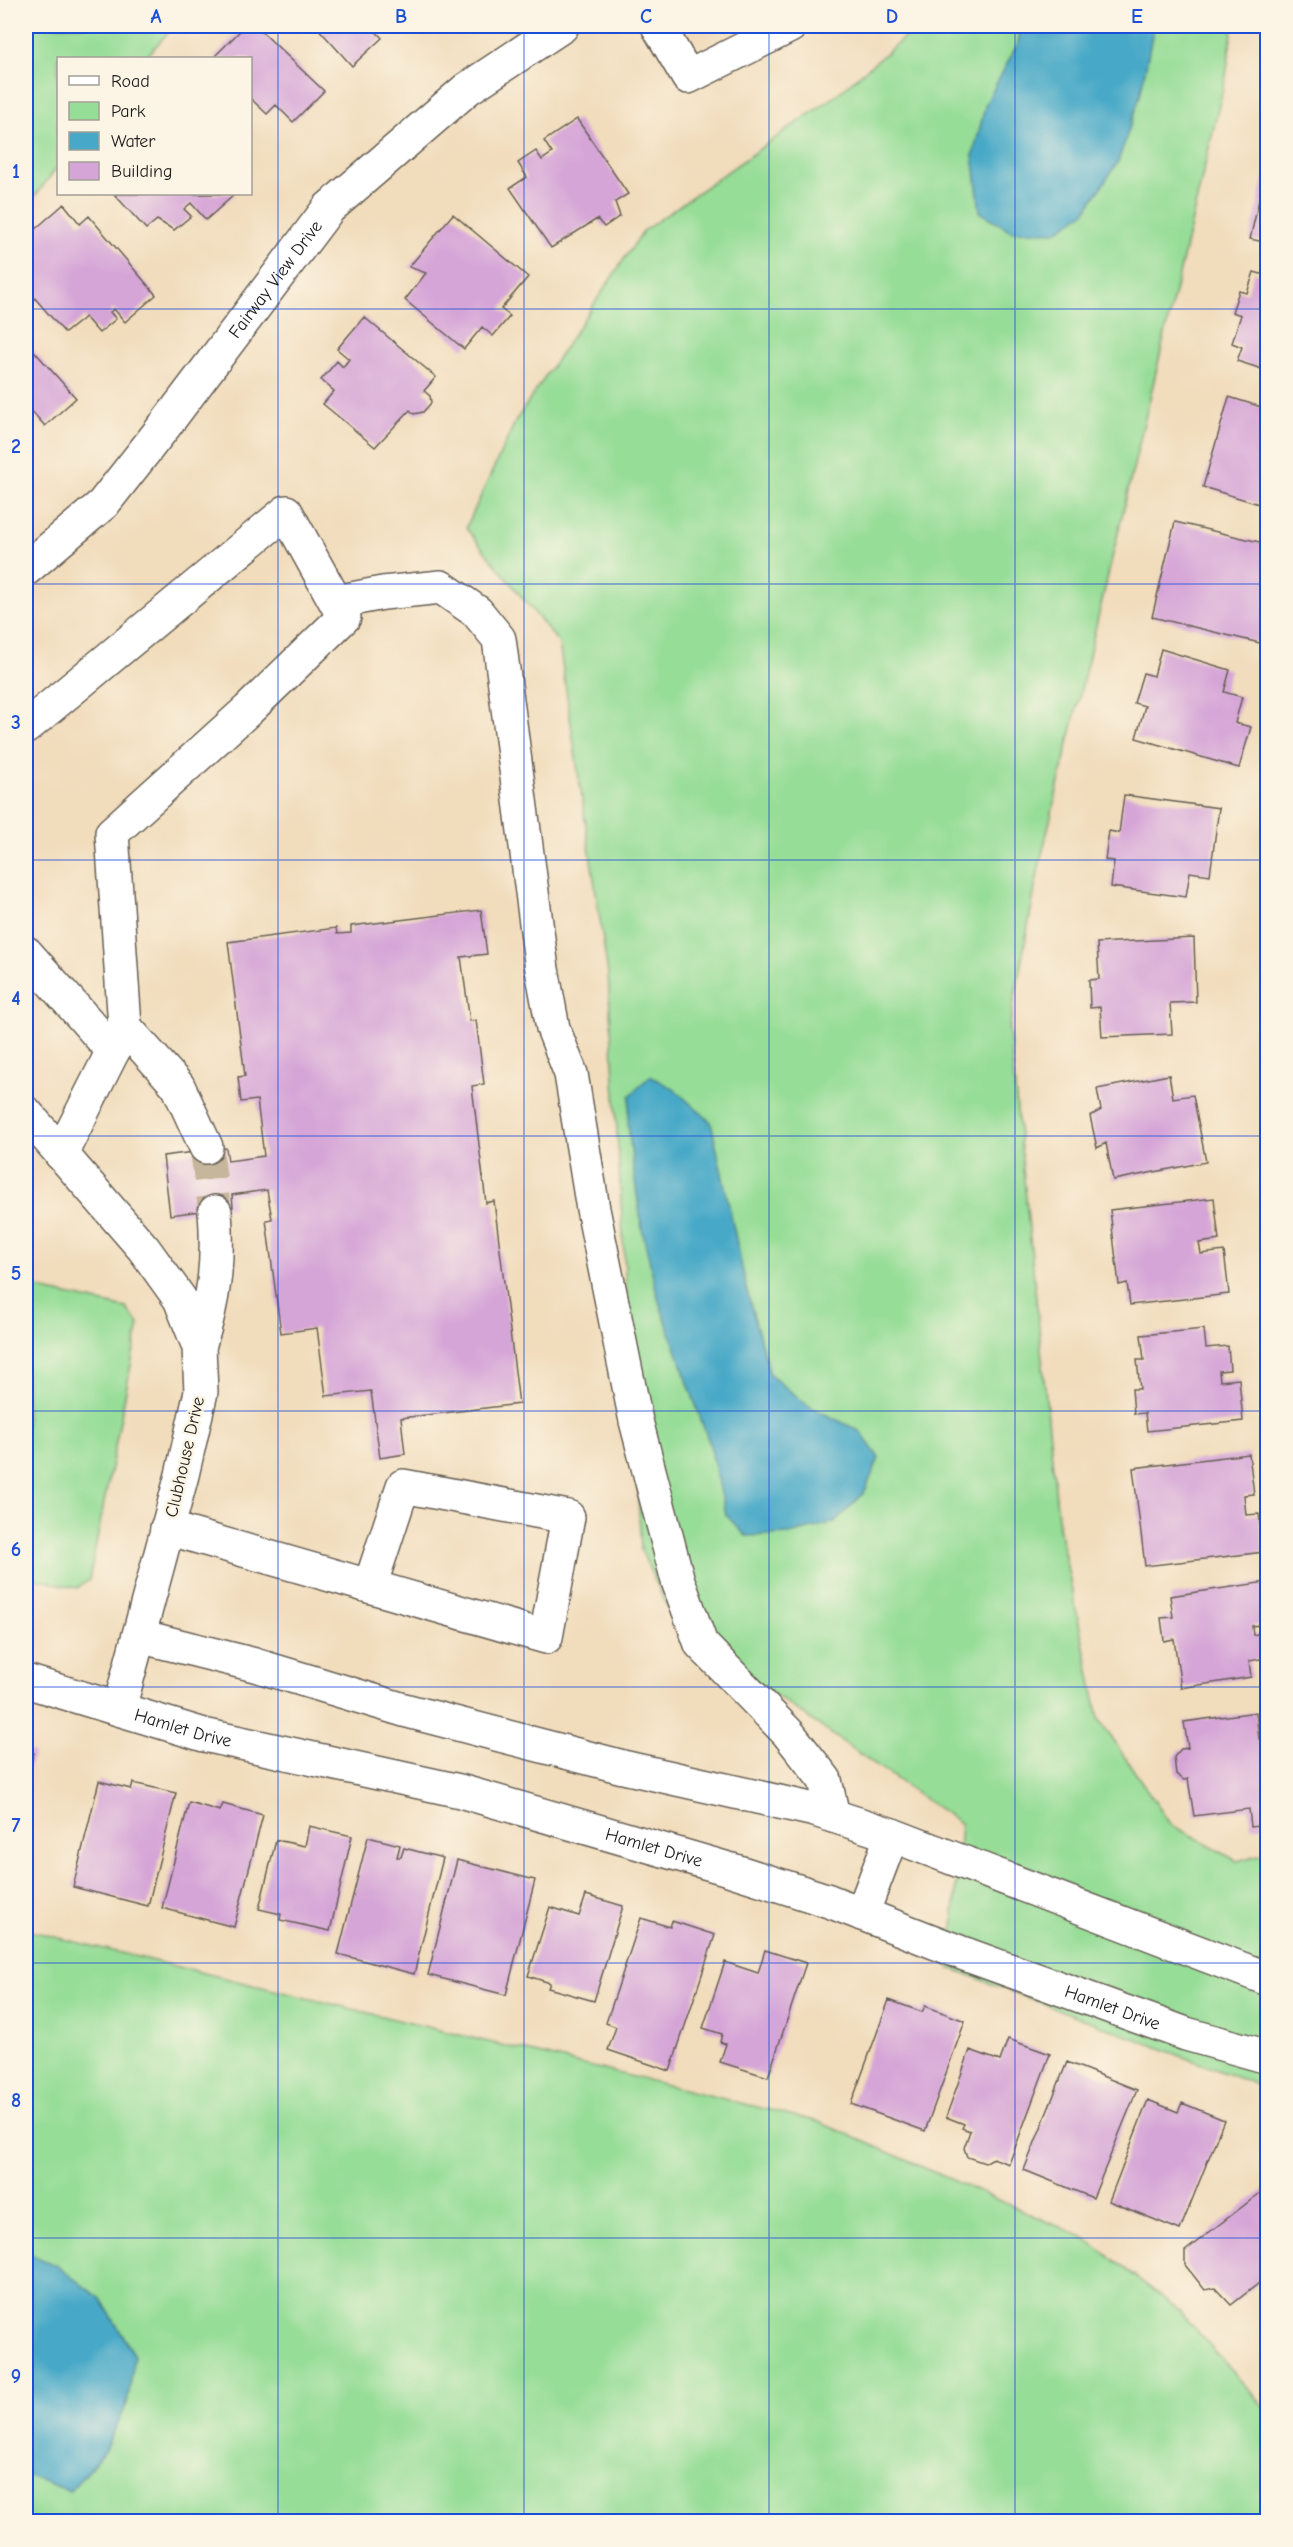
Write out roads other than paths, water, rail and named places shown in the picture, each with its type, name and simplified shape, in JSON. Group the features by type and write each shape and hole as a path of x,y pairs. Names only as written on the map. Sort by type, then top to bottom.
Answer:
{"street":[{"name":"Fairway View Drive","path":"26,569 103,504 329,208 467,89 562,26"},
{"path":"658,26 688,76 790,26"},
{"path":"26,727 286,512 344,617 248,710 112,834 119,1039 61,1154"},
{"path":"336,602 383,593 441,587 477,612 499,639 542,969 553,1028 571,1074 593,1209 636,1420 678,1581 701,1644 788,1733 825,1780 833,1816"},
{"path":"26,953 119,1039 178,1086 206,1147"},
{"name":"Clubhouse Drive","path":"26,1113 144,1248 180,1299 199,1347 201,1392 119,1709"},
{"path":"199,1347 209,1316 218,1252 215,1212"},
{"path":"167,1528 546,1637 568,1516 403,1486 370,1586"},
{"path":"139,1636 255,1665 404,1710 623,1767 833,1816 892,1835 1268,1979"},
{"name":"Hamlet Drive","path":"26,1681 204,1735 460,1791 732,1870 862,1914 962,1953 1186,2034 1268,2057"},
{"path":"862,1914 892,1835"}],"water":[{"path":"1021,26 1154,26 1140,96 1118,162 1085,212 1055,232 1011,231 980,212 973,155 986,103 1018,43"},
{"path":"650,1076 674,1089 711,1122 748,1295 770,1375 809,1406 860,1431 879,1458 864,1493 835,1522 790,1534 746,1536 726,1515 710,1445 659,1302 642,1229 628,1124 630,1096"},
{"path":"26,2252 57,2266 101,2299 135,2356 127,2404 104,2452 70,2491 26,2475"}],"tunnel":[{"path":"206,1147 215,1212"}]}
